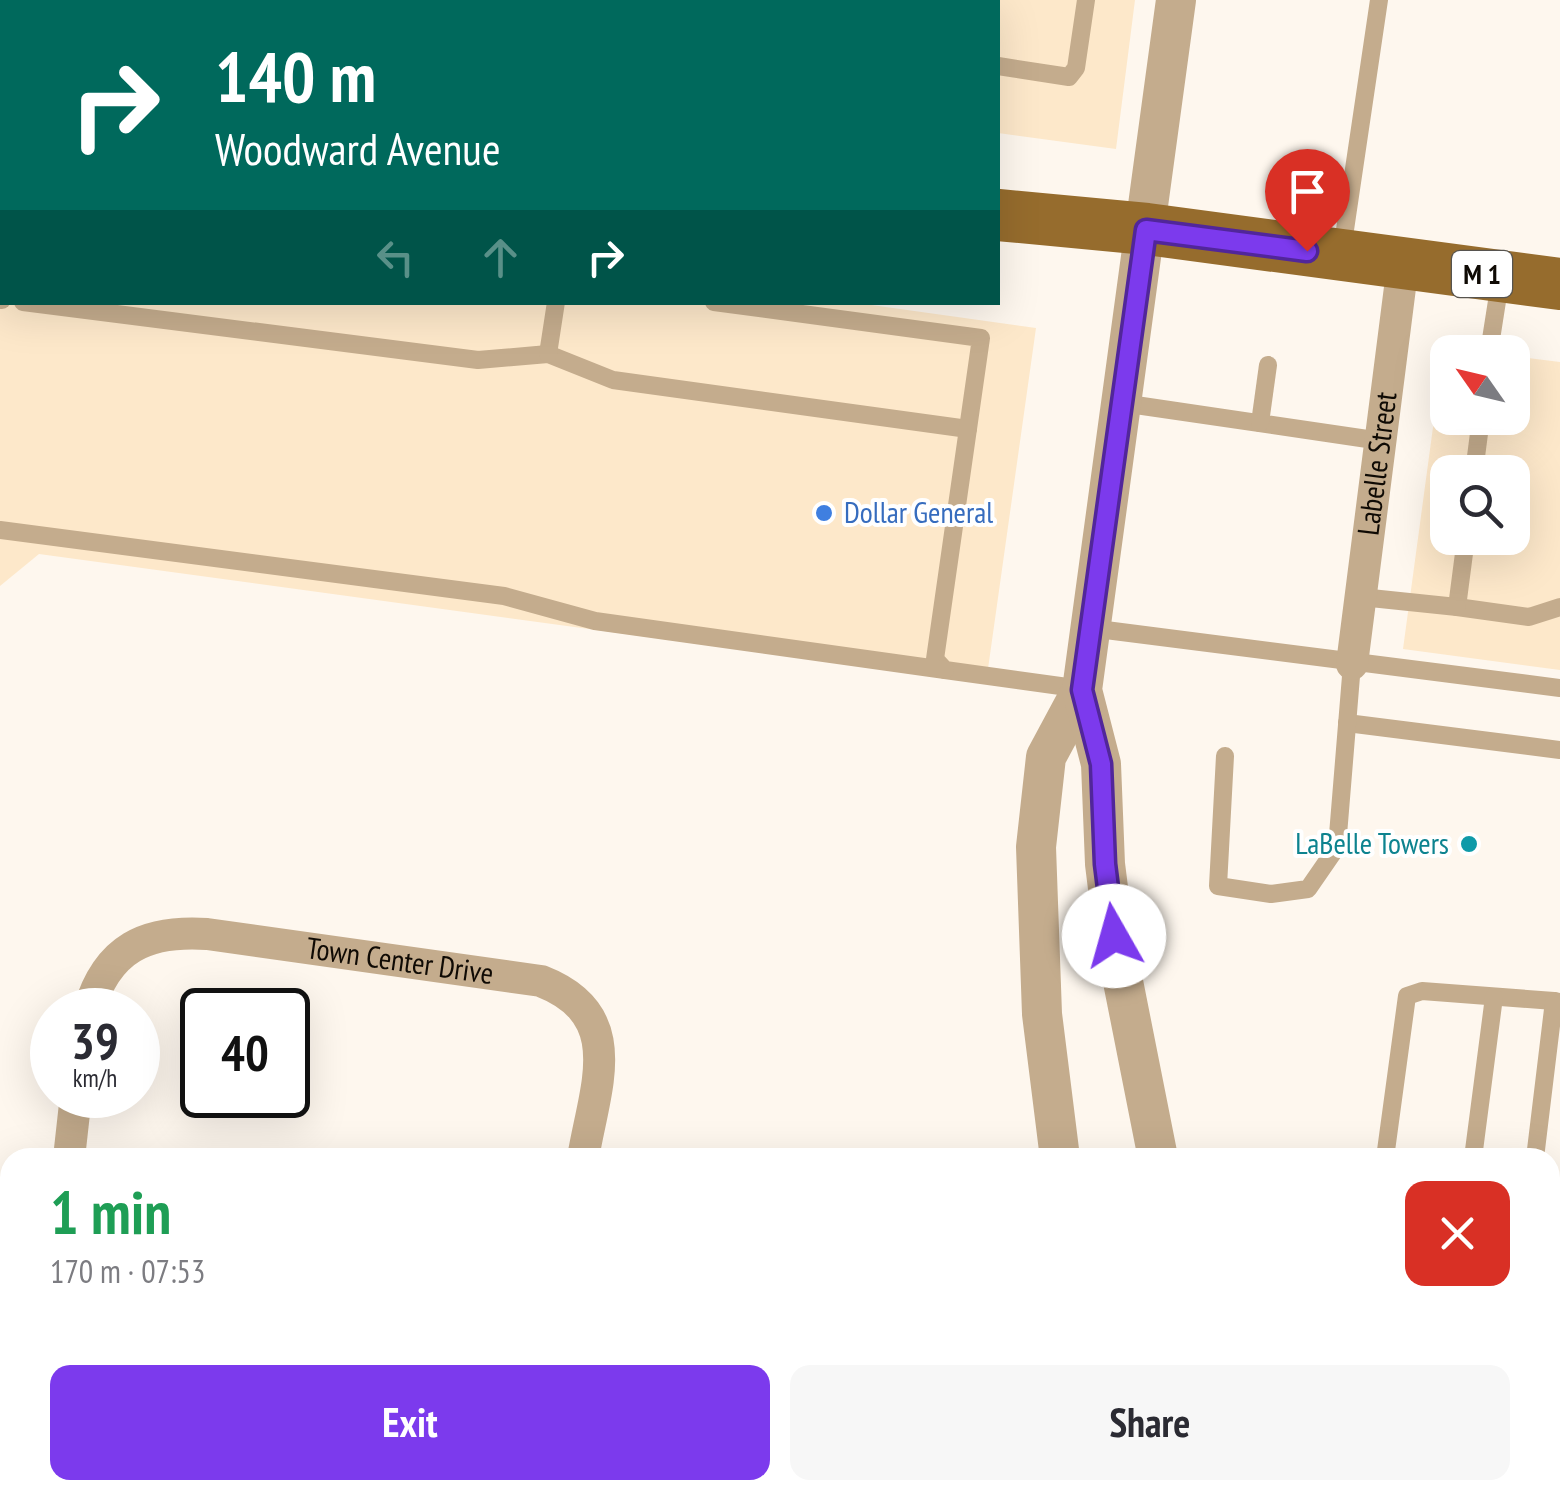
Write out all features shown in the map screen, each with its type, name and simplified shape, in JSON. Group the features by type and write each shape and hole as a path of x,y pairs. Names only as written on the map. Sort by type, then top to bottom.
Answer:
{"main road":[{"name":"M 1","path":"1000,216 1146,230 1560,284"}],"street":[{"path":"1059,1148 1042,1014 1036,848 1046,758 1082,690 1176,0"},
{"name":"Labelle Street","path":"1352,664 1404,264"},
{"path":"1082,690 1101,764 1105,864 1114,936 1156,1148"},
{"name":"Town Center Drive","path":"98,988 120,956 161,933 207,934 541,981 574,997 595,1025 600,1050 585,1148"},
{"path":"70,1148 73,1118"}],"lane":[{"path":"1000,66 1069,77 1076,68 1086,0"},
{"path":"1342,256 1379,0"},
{"path":"1492,335 1501,277"},
{"path":"66,305 140,310 478,360 548,354 613,380 968,429"},
{"path":"548,354 556,305"},
{"path":"736,305 981,338 935,660 945,670"},
{"path":"1260,423 1268,366"},
{"path":"1122,402 1380,441"},
{"path":"0,530 504,596 596,621 1082,690"},
{"path":"1457,607 1464,555"},
{"path":"1360,597 1529,617 1560,607"},
{"path":"1090,628 1560,688"},
{"path":"1225,756 1218,886 1271,894 1308,889 1337,847 1352,664"},
{"path":"1347,723 1560,750"},
{"path":"1386,1148 1408,996 1422,991 1557,1002 1536,1148"},
{"path":"1474,1148 1494,997"}],"shaded area":[{"path":"1000,0 1135,0 1116,149 1000,133"},
{"path":"0,305 871,305 1036,328 986,683 39,554 0,586"},
{"path":"1530,358 1560,362 1560,670 1403,649 1432,435 1530,435"}],"place":[{"name":"Dollar General","path":"824,513"},
{"name":"LaBelle Towers","path":"1469,844"}],"route":[{"path":"1114,936 1105,864 1101,764 1082,690 1146,230 1307,251"}]}
